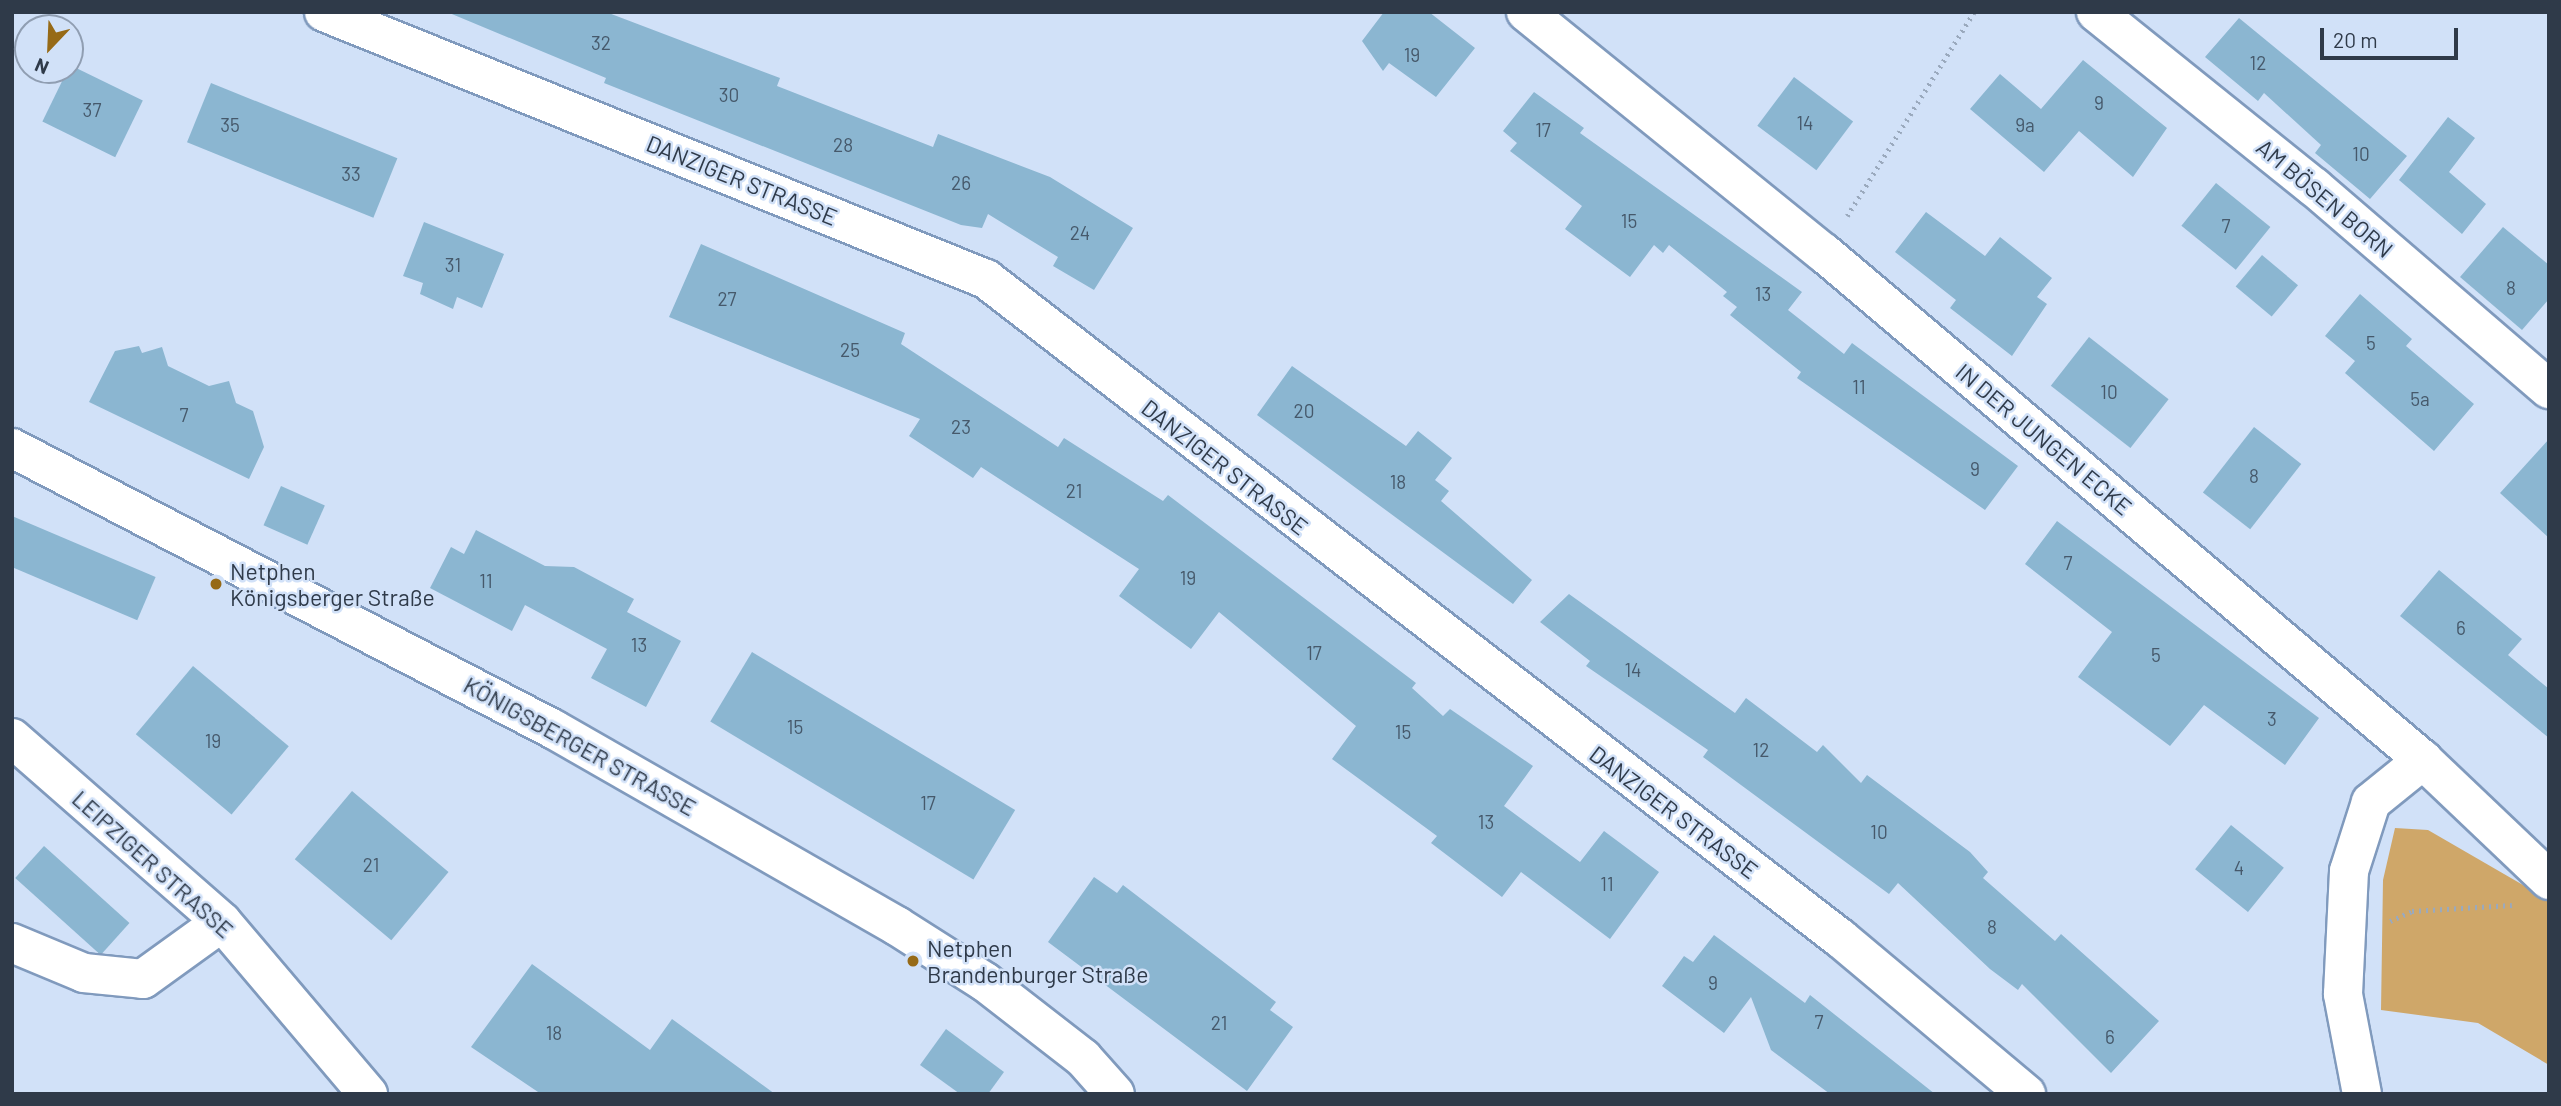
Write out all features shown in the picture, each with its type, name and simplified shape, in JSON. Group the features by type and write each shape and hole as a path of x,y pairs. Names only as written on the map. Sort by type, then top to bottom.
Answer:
{"street":[{"name":"DANZIGER STRASSE","path":"324,12 986,279 1840,938 2026,1094"},
{"name":"IN DER JUNGEN ECKE","path":"1526,12 1824,253 2423,760 2549,880"},
{"name":"AM BÖSEN BORN","path":"2096,12 2314,187 2549,389"},
{"name":"KÖNIGSBERGER STRASSE","path":"12,448 553,729 897,926 985,982 1083,1058 1115,1094"},
{"name":"LEIPZIGER STRASSE","path":"12,738 222,922 368,1094"},
{"path":"2362,1094 2343,994 2349,871 2371,802 2423,760"},
{"path":"12,943 84,972 143,979 222,922"}],"path":[{"path":"1824,253 1974,12"},
{"path":"2345,942 2412,911 2516,904"}],"shaded area":[{"path":"2395,828 2428,830 2549,900 2549,1065 2478,1023 2381,1010 2383,880"}],"building":[{"path":"447,12 606,12 780,78 777,86 933,147 938,134 1050,177 1133,228 1094,290 1053,266 1058,257 988,214 982,228 961,225 604,83 606,78"},
{"path":"1384,12 1429,12 1475,48 1436,97 1389,63 1383,71 1362,41"},
{"path":"2239,18 2407,156 2370,199 2315,153 2321,145 2264,93 2258,101 2205,57"},
{"path":"2083,60 2167,128 2133,177 2079,131 2044,172 1970,109 2000,74 2041,109"},
{"path":"84,72 143,101 115,157 42,122 61,84 84,84"},
{"path":"1794,77 1853,122 1816,170 1757,126"},
{"path":"211,83 397,158 373,218 187,142"},
{"path":"1534,92 1584,128 1580,133 1802,292 1788,310 1844,354 1852,343 2018,466 1985,510 1797,378 1801,372 1730,315 1737,307 1723,296 1727,292 1669,245 1663,253 1654,245 1630,277 1565,229 1582,206 1510,151 1517,143 1503,131"},
{"path":"2448,117 2475,138 2449,172 2486,204 2462,234 2399,180"},
{"path":"2216,183 2270,227 2236,270 2181,226"},
{"path":"1926,212 1985,256 2000,237 2052,278 2037,297 2047,304 2012,356 1950,308 1956,300 1895,252"},
{"path":"424,222 504,254 482,308 457,297 453,309 420,294 423,283 403,276"},
{"path":"2503,227 2549,265 2549,299 2522,330 2460,277"},
{"path":"701,244 905,333 901,344 1058,447 1064,438 1163,501 1168,495 1416,683 1412,688 1443,716 1450,709 1533,766 1504,806 1580,862 1604,831 1659,872 1610,939 1521,872 1502,897 1431,843 1437,836 1332,759 1356,726 1219,612 1191,649 1119,596 1139,569 981,467 973,478 909,436 920,419 669,317"},
{"path":"2262,255 2298,285 2272,317 2236,286"},
{"path":"2360,294 2412,339 2406,346 2474,404 2434,451 2345,373 2355,361 2325,336"},
{"path":"2089,337 2169,399 2130,448 2051,386"},
{"path":"139,346 142,353 162,347 168,366 209,386 229,381 236,403 253,411 264,447 249,479 89,402 115,351"},
{"path":"1292,366 1406,446 1418,431 1452,458 1435,480 1449,491 1441,501 1532,580 1513,604 1257,415"},
{"path":"2254,427 2301,464 2250,529 2203,492"},
{"path":"2549,439 2549,538 2500,493"},
{"path":"281,486 325,506 307,545 264,525"},
{"path":"12,516 156,577 137,620 12,567"},
{"path":"2057,521 2319,718 2285,765 2204,705 2170,746 2078,677 2112,632 2025,564"},
{"path":"476,530 545,566 574,567 634,599 627,612 681,641 646,707 591,678 607,649 525,605 512,631 430,588 451,547 464,554"},
{"path":"2439,570 2522,639 2508,655 2549,689 2549,738 2400,616"},
{"path":"1569,594 1735,713 1746,698 1817,752 1823,745 1861,783 1867,775 1970,852 1988,872 1983,878 2055,941 2061,934 2159,1021 2111,1073 2022,984 2018,990 1990,969 1898,883 1889,894 1703,757 1708,750 1586,666 1590,661 1540,622"},
{"path":"752,652 1015,810 973,880 710,721"},
{"path":"193,666 289,746 232,815 136,734"},
{"path":"352,791 449,872 391,940 295,859"},
{"path":"2231,825 2284,868 2248,912 2195,869"},
{"path":"44,846 129,923 101,955 15,878"},
{"path":"1094,877 1117,893 1123,885 1276,1002 1270,1010 1293,1027 1247,1091 1048,942"},
{"path":"1714,935 1805,1003 1810,995 1935,1094 1830,1094 1771,1050 1751,997 1724,1033 1662,986 1684,956 1693,962"},
{"path":"532,964 650,1050 672,1019 775,1094 541,1094 471,1047"},
{"path":"946,1029 1004,1072 988,1094 960,1094 920,1065"}],"place":[{"name":"Netphen Königsberger Straße","path":"216,584"},
{"name":"Netphen Brandenburger Straße","path":"913,961"}]}
